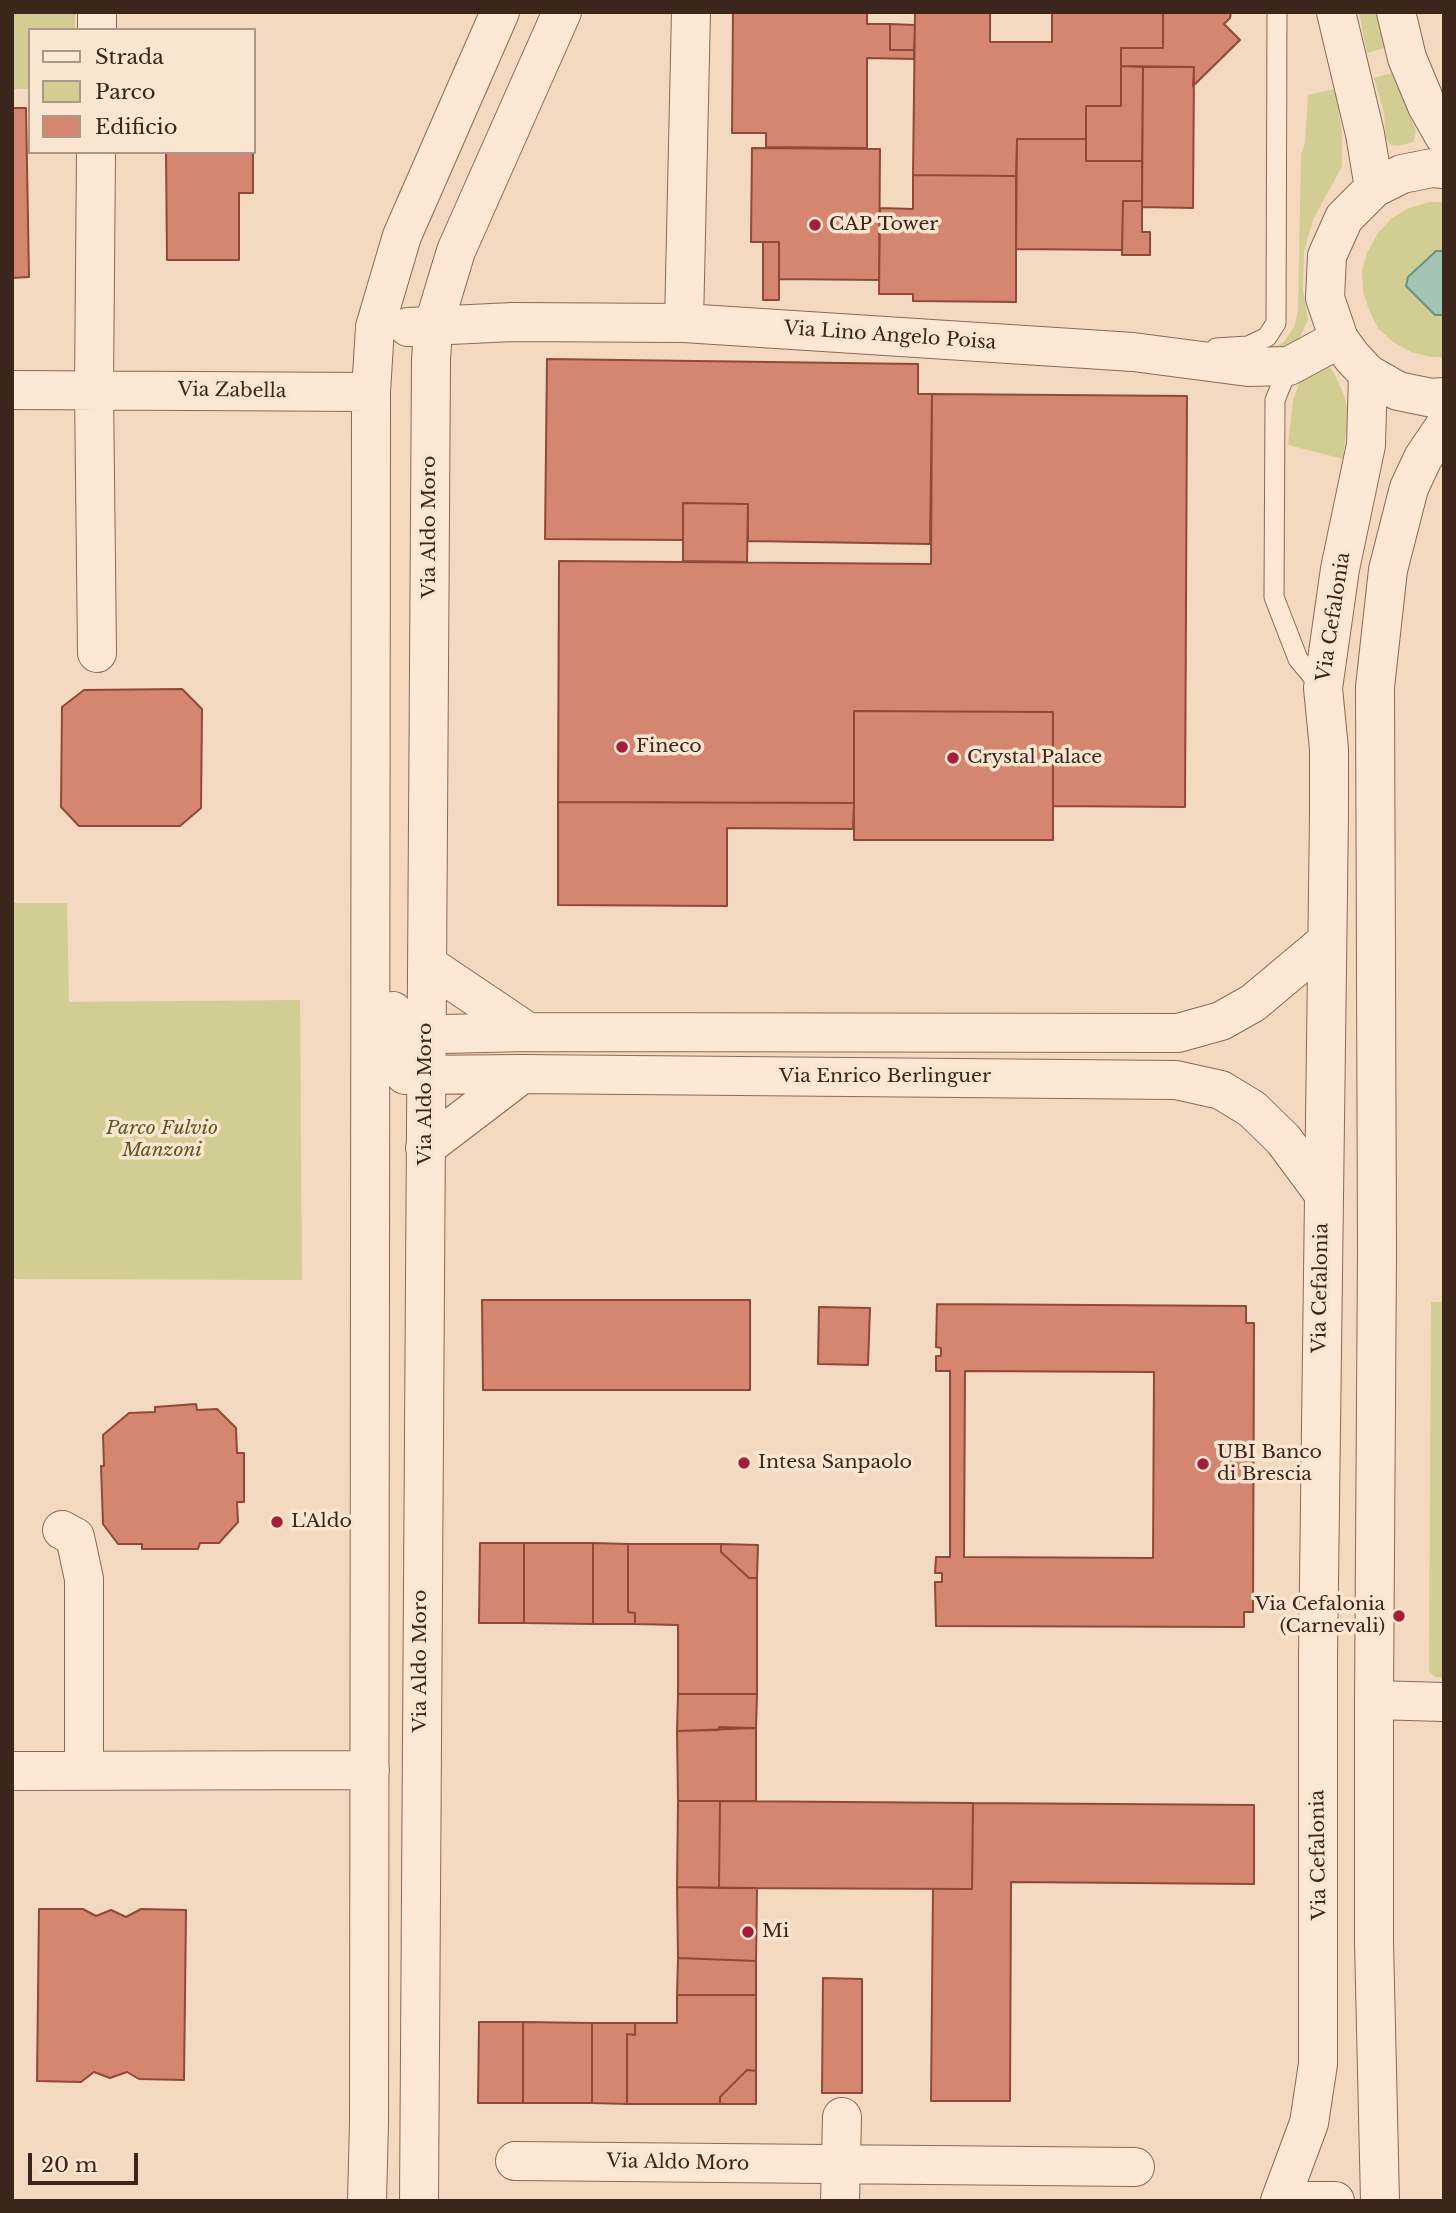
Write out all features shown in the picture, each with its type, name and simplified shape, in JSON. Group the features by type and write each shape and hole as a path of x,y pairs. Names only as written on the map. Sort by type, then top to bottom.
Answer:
{"street":[{"name":"Via Aldo Moro","path":"367,2201 370,1770 396,1038 370,847 371,392 375,327 402,236 499,12"},
{"name":"Via Aldo Moro","path":"396,1038 427,964 433,327 456,251 562,12"},
{"path":"684,323 691,12"},
{"path":"1336,12 1366,134 1374,188"},
{"path":"1396,12 1407,58 1427,106 1444,136"},
{"path":"96,154 94,389 97,653"},
{"path":"1444,169 1432,168 1402,174 1374,188 1345,218 1327,256 1325,298 1339,339 1352,358 1368,374 1398,391 1432,398 1444,397"},
{"name":"Via Lino Angelo Poisa","path":"375,327 433,327 513,322 684,323 1133,352 1248,367 1289,366 1339,339"},
{"name":"Via Cefalonia","path":"1280,2201 1308,2123 1318,2064 1318,1657 1329,749 1322,688 1340,569 1366,445 1368,374"},
{"name":"Via Zabella","path":"12,390 371,392"},
{"path":"1380,2201 1374,1941 1377,1252 1375,687 1388,570 1409,488 1423,458 1444,427"},
{"path":"396,1038 528,1032 1178,1033 1221,1021 1252,1003 1327,941"},
{"path":"427,964 528,1032"},
{"name":"Via Aldo Moro","path":"396,1038 426,1074 419,2201"},
{"name":"Via Enrico Berlinguer","path":"426,1074 1176,1080 1221,1090 1252,1109 1283,1139 1323,1193"},
{"path":"425,1148 522,1074"},
{"path":"62,1530 75,1537 84,1579 84,1771"},
{"path":"1374,1700 1444,1702"},
{"path":"12,1771 370,1770"},
{"path":"841,2183 842,2117"},
{"name":"Via Aldo Moro","path":"515,2161 841,2183 1135,2167"},
{"path":"1300,2201 1335,2201"}],"lane":[{"path":"1133,352 1248,346 1267,337 1276,323 1277,12"},
{"path":"1289,366 1275,400 1274,597 1298,659 1322,688"}],"green space":[{"path":"12,12 75,12 75,28 28,28 28,89 12,89"},
{"path":"1359,12 1376,12 1385,48 1367,53"},
{"path":"1392,73 1416,130 1414,142 1398,146 1391,145 1386,138 1384,113 1374,78"},
{"path":"1335,89 1342,131 1342,166 1313,220 1304,251 1303,290 1308,319 1299,340 1286,350 1268,351 1284,342 1294,327 1298,311 1301,154 1305,143 1308,95"},
{"path":"1429,202 1444,202 1444,357 1411,352 1393,342 1378,328 1363,291 1362,270 1378,233 1392,218 1409,208"},
{"path":"1324,359 1344,395 1348,412 1343,459 1288,445 1293,400 1300,381"},
{"name":"Parco Fulvio Manzoni","path":"12,903 67,903 69,1002 300,1000 302,1280 12,1279"},
{"path":"1431,1302 1444,1302 1444,1677 1435,1677 1429,1671"}],"shaded area":[{"path":"1436,251 1444,251 1444,315 1435,315 1406,286 1408,277"}],"building":[{"path":"733,12 867,12 867,24 890,24 890,50 914,50 914,59 867,58 867,148 766,147 766,133 732,133"},
{"path":"915,12 990,12 990,42 1052,42 1052,12 1163,12 1163,48 1121,48 1121,106 1086,106 1086,139 1017,139 1016,176 913,175"},
{"path":"1163,12 1231,12 1230,18 1224,24 1240,40 1193,86 1194,67 1121,66 1121,48 1163,48"},
{"path":"890,24 915,25 914,50 890,50"},
{"path":"1121,66 1143,67 1142,161 1086,161 1086,106 1121,106"},
{"path":"1143,67 1194,67 1193,208 1142,207"},
{"path":"12,108 26,108 29,277 12,278"},
{"path":"1017,139 1086,139 1086,161 1142,161 1142,201 1123,201 1122,250 1016,249"},
{"name":"CAP Tower","path":"752,148 880,149 879,280 779,279 779,242 751,242"},
{"path":"166,154 253,154 253,193 239,193 239,260 167,260"},
{"path":"913,175 1016,176 1016,302 913,301 913,294 879,294 880,208 913,209"},
{"path":"1123,201 1142,201 1142,232 1150,232 1150,255 1122,255"},
{"path":"763,242 779,242 779,300 763,300"},
{"path":"547,359 918,364 918,394 932,394 930,544 748,541 748,504 683,503 683,540 545,539"},
{"path":"932,394 1187,396 1185,807 1053,806 1053,712 854,711 854,803 558,802 559,561 931,564"},
{"path":"683,503 748,504 747,562 683,561"},
{"path":"182,689 202,709 201,808 180,826 79,826 61,807 62,707 84,690"},
{"name":"Crystal Palace","path":"854,711 1053,712 1053,840 854,840"},
{"path":"558,802 854,803 853,829 727,828 727,906 558,905"},
{"path":"482,1300 750,1300 750,1390 483,1390"},
{"name":"UBI Banco di Brescia","path":"937,1304 1246,1306 1246,1323 1254,1323 1253,1612 1244,1612 1244,1627 936,1626 935,1582 942,1582 942,1573 935,1573 936,1557 950,1557 950,1371 936,1371 936,1356 941,1356 941,1348 936,1347","holes":["965,1371 1154,1372 1153,1558 964,1557"]},
{"path":"819,1307 870,1308 868,1365 818,1364"},
{"path":"196,1404 197,1410 217,1409 236,1428 237,1453 244,1453 244,1502 237,1502 238,1522 219,1543 200,1543 198,1549 142,1549 142,1544 118,1544 103,1524 103,1435 129,1413 155,1412 155,1407"},
{"path":"480,1543 524,1543 524,1623 479,1623"},
{"path":"524,1543 593,1543 593,1624 524,1623"},
{"path":"593,1543 628,1544 628,1612 635,1613 635,1624 593,1624"},
{"path":"628,1544 721,1544 721,1552 749,1578 757,1578 757,1694 678,1694 678,1625 635,1624 635,1613 628,1612"},
{"path":"721,1544 758,1545 757,1578 749,1578 721,1552"},
{"path":"678,1694 757,1694 756,1728 677,1731"},
{"path":"719,1727 756,1728 756,1801 678,1801 677,1731 719,1730"},
{"path":"678,1801 720,1801 719,1888 677,1887"},
{"path":"720,1801 973,1803 972,1889 719,1888"},
{"path":"973,1803 1254,1805 1254,1884 1011,1882 1010,2101 931,2101 933,1889 972,1889"},
{"path":"677,1887 757,1888 756,1961 678,1958"},
{"path":"39,1909 83,1909 96,1916 111,1910 126,1917 141,1909 186,1910 184,2080 139,2079 127,2072 110,2078 94,2072 81,2082 37,2081"},
{"path":"678,1958 756,1961 756,1995 677,1995"},
{"path":"823,1978 862,1979 862,2093 822,2093"},
{"path":"677,1995 756,1995 756,2071 747,2070 720,2097 720,2104 627,2104 627,2034 635,2035 635,2023 677,2023"},
{"path":"479,2022 523,2022 523,2103 478,2103"},
{"path":"523,2022 592,2023 592,2103 523,2103"},
{"path":"592,2023 635,2023 635,2035 627,2034 627,2104 592,2103"},
{"path":"747,2070 756,2071 756,2104 720,2104 720,2097"}],"place":[{"name":"CAP Tower","path":"815,225"},
{"name":"Fineco","path":"622,747"},
{"name":"Crystal Palace","path":"953,758"},
{"name":"Intesa Sanpaolo","path":"744,1463"},
{"name":"UBI Banco di Brescia","path":"1203,1464"},
{"name":"L'Aldo","path":"277,1522"},
{"name":"Via Cefalonia (Carnevali)","path":"1399,1616"},
{"name":"Mi","path":"748,1932"}]}
